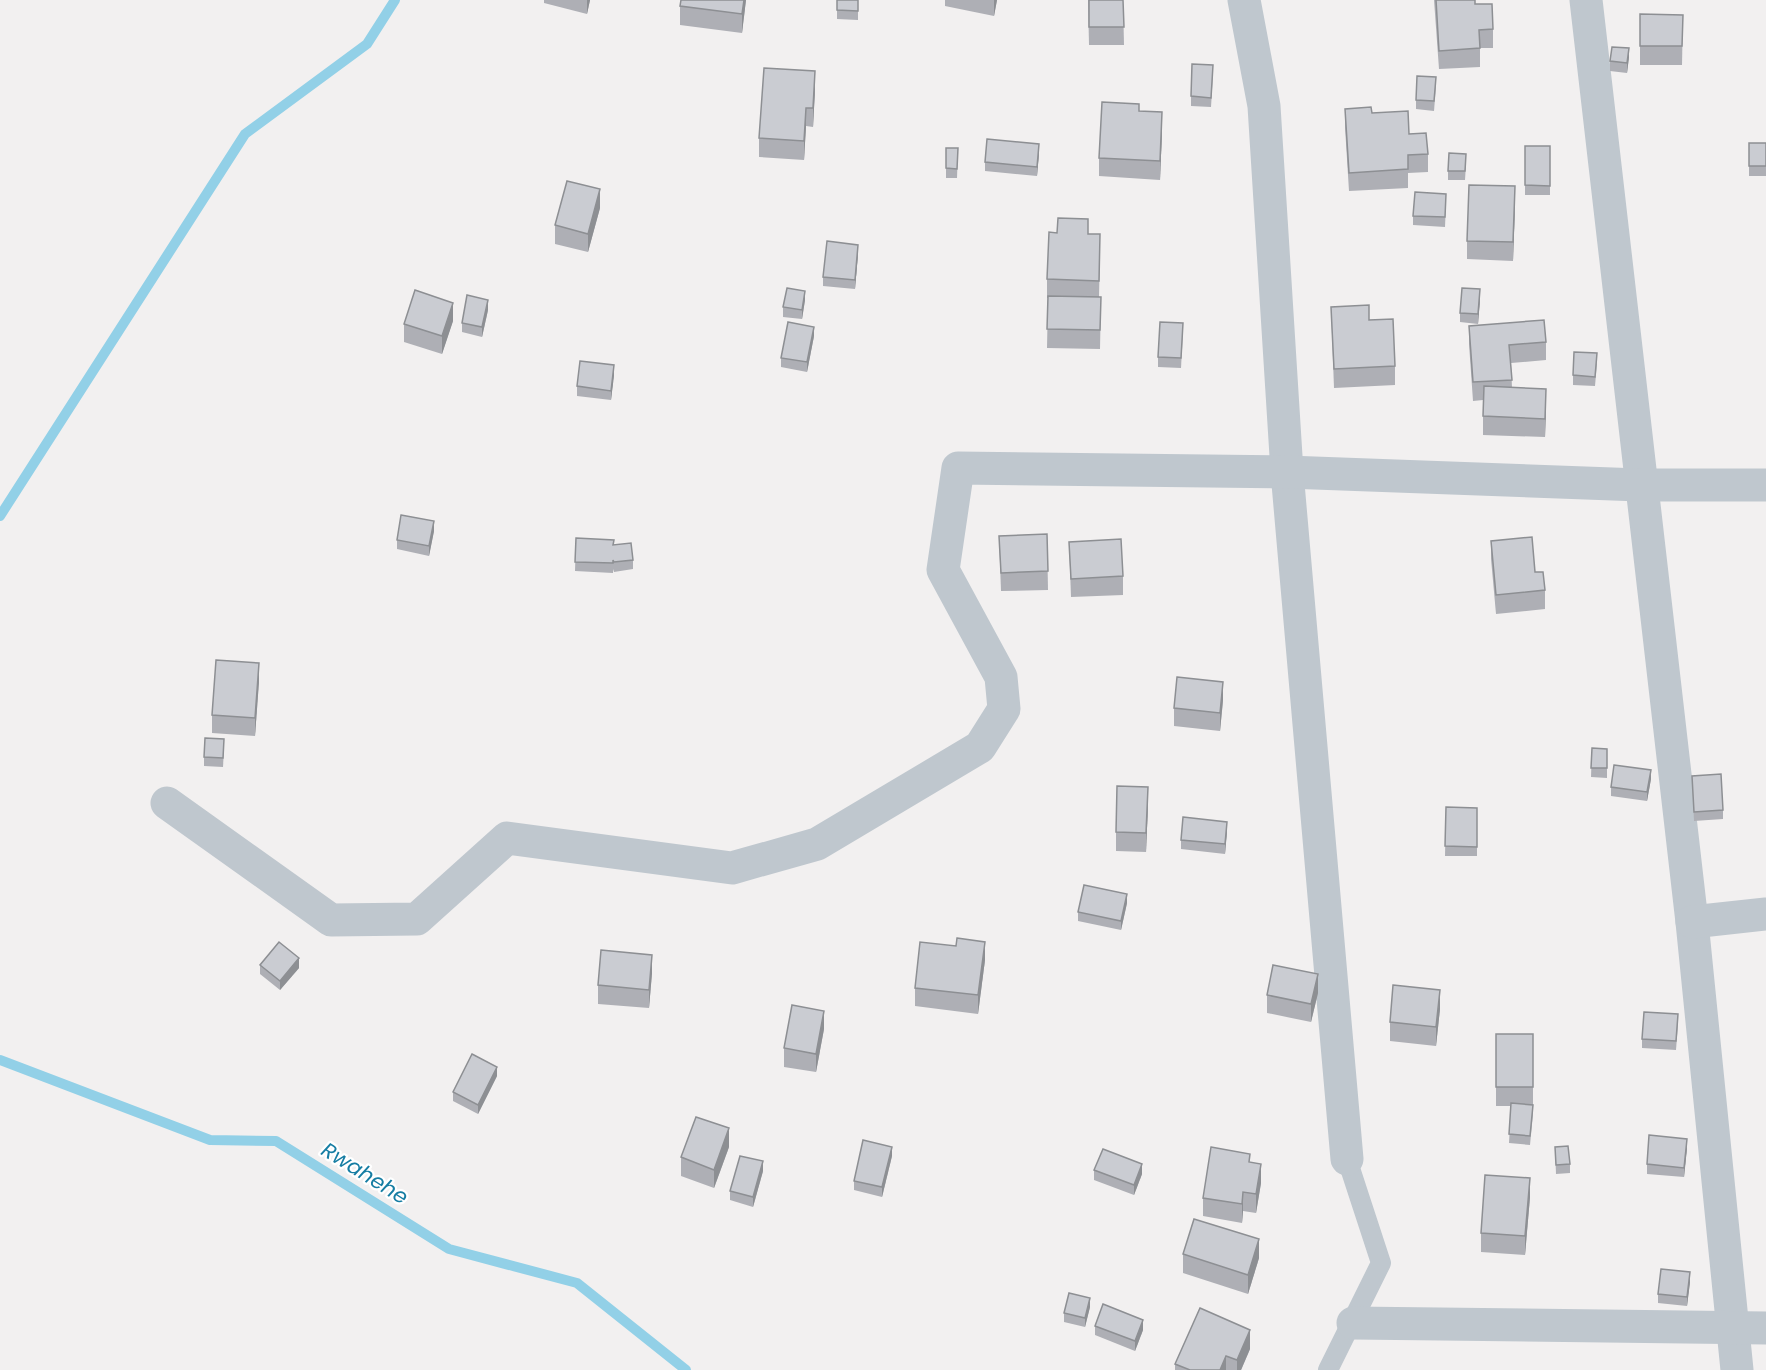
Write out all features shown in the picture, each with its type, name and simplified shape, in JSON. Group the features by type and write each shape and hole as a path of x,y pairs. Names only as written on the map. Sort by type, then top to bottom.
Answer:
{"street":[{"path":"1244,0 1264,106 1287,472 1347,1159"},
{"path":"1586,0 1692,922 1737,1370"},
{"path":"167,803 331,920 417,919 507,837 732,868 817,844 980,747 1004,708 1001,677 943,570 958,468 1287,472 1640,484 1766,485"},
{"path":"1692,922 1766,914"},
{"path":"1353,1323 1766,1328"}],"lane":[{"path":"1328,1370 1381,1263 1347,1159"}],"building":[{"path":"681,0 744,0 742,14 680,6"},
{"path":"837,0 858,0 858,11 837,10"},
{"path":"1089,0 1123,0 1124,27 1089,27"},
{"path":"1436,0 1475,0 1475,4 1492,4 1493,29 1479,30 1480,48 1439,51"},
{"path":"1640,14 1683,15 1682,46 1640,46"},
{"path":"1612,47 1629,48 1627,63 1610,61"},
{"path":"1192,64 1213,65 1211,98 1191,96"},
{"path":"764,68 815,71 813,108 806,108 804,141 759,138"},
{"path":"1417,76 1436,77 1434,101 1416,100"},
{"path":"1102,102 1139,104 1139,111 1162,112 1160,161 1099,158"},
{"path":"1371,107 1372,113 1408,111 1409,134 1426,133 1428,154 1408,155 1408,169 1349,173 1345,109"},
{"path":"987,139 1039,144 1037,167 985,162"},
{"path":"1749,143 1766,143 1766,166 1749,166"},
{"path":"1525,146 1550,146 1550,186 1525,185"},
{"path":"946,148 958,148 957,169 946,168"},
{"path":"1449,153 1466,154 1465,171 1448,171"},
{"path":"567,181 600,189 588,234 555,225"},
{"path":"1469,185 1515,186 1513,242 1467,241"},
{"path":"1415,192 1446,194 1445,217 1413,216"},
{"path":"1058,218 1088,219 1088,234 1100,234 1099,281 1047,279 1049,232 1057,233"},
{"path":"827,241 858,245 855,280 823,277"},
{"path":"787,288 805,291 802,310 783,307"},
{"path":"1462,288 1480,289 1478,314 1460,313"},
{"path":"415,290 453,303 442,336 404,324"},
{"path":"467,295 488,300 482,327 462,323"},
{"path":"1048,296 1101,297 1100,330 1047,329"},
{"path":"1369,305 1369,320 1393,319 1395,366 1334,369 1331,307"},
{"path":"1544,320 1546,342 1509,345 1512,380 1473,382 1469,326"},
{"path":"788,322 814,327 807,362 781,358"},
{"path":"1160,322 1183,323 1181,358 1158,357"},
{"path":"1574,352 1597,353 1595,377 1573,375"},
{"path":"580,361 614,365 611,391 577,386"},
{"path":"1484,386 1546,389 1545,419 1483,416"},
{"path":"401,515 434,521 429,546 397,540"},
{"path":"1047,534 1048,571 1001,573 999,536"},
{"path":"1532,537 1535,572 1543,572 1545,590 1496,595 1491,541"},
{"path":"576,538 614,540 613,545 631,543 633,560 614,562 613,560 613,563 575,562"},
{"path":"1121,539 1123,576 1071,579 1069,542"},
{"path":"216,660 259,663 255,718 212,715"},
{"path":"1177,677 1223,682 1220,713 1174,708"},
{"path":"205,738 224,739 223,758 204,757"},
{"path":"1592,748 1607,749 1607,768 1591,768"},
{"path":"1614,765 1651,770 1647,792 1611,787"},
{"path":"1721,774 1723,810 1694,812 1692,776"},
{"path":"1117,786 1148,787 1146,833 1116,832"},
{"path":"1446,807 1477,808 1477,847 1445,846"},
{"path":"1183,817 1227,822 1225,844 1181,840"},
{"path":"1084,885 1127,894 1121,921 1078,912"},
{"path":"957,938 985,942 978,995 915,988 920,942 956,946"},
{"path":"279,942 299,958 280,981 260,965"},
{"path":"601,950 652,955 649,990 598,985"},
{"path":"1273,965 1318,974 1311,1004 1267,995"},
{"path":"1393,985 1440,990 1436,1027 1390,1022"},
{"path":"792,1005 824,1011 816,1054 784,1048"},
{"path":"1644,1012 1678,1014 1676,1041 1642,1039"},
{"path":"1496,1034 1533,1034 1533,1087 1496,1087"},
{"path":"472,1054 497,1067 478,1105 453,1092"},
{"path":"1511,1103 1533,1105 1530,1136 1509,1134"},
{"path":"696,1117 729,1128 714,1170 681,1157"},
{"path":"1649,1135 1687,1139 1684,1168 1647,1164"},
{"path":"863,1140 892,1147 882,1187 854,1181"},
{"path":"1568,1146 1570,1164 1556,1165 1555,1147"},
{"path":"1211,1147 1250,1154 1249,1162 1261,1164 1256,1194 1243,1192 1242,1204 1203,1198"},
{"path":"1103,1149 1142,1164 1134,1185 1094,1170"},
{"path":"740,1156 763,1161 753,1197 730,1191"},
{"path":"1485,1175 1530,1178 1525,1236 1481,1233"},
{"path":"1194,1219 1259,1239 1248,1275 1183,1254"},
{"path":"1661,1269 1690,1272 1687,1297 1658,1294"},
{"path":"1069,1293 1090,1298 1085,1318 1064,1313"},
{"path":"1103,1304 1143,1320 1135,1341 1095,1326"},
{"path":"1200,1308 1250,1330 1237,1360 1226,1356 1220,1370 1190,1370 1175,1364"}],"waterway":[{"path":"0,516 245,134 367,44 395,0"},
{"name":"Rwahehe","path":"0,1060 210,1140 276,1141 449,1249 577,1283 686,1370"}]}
